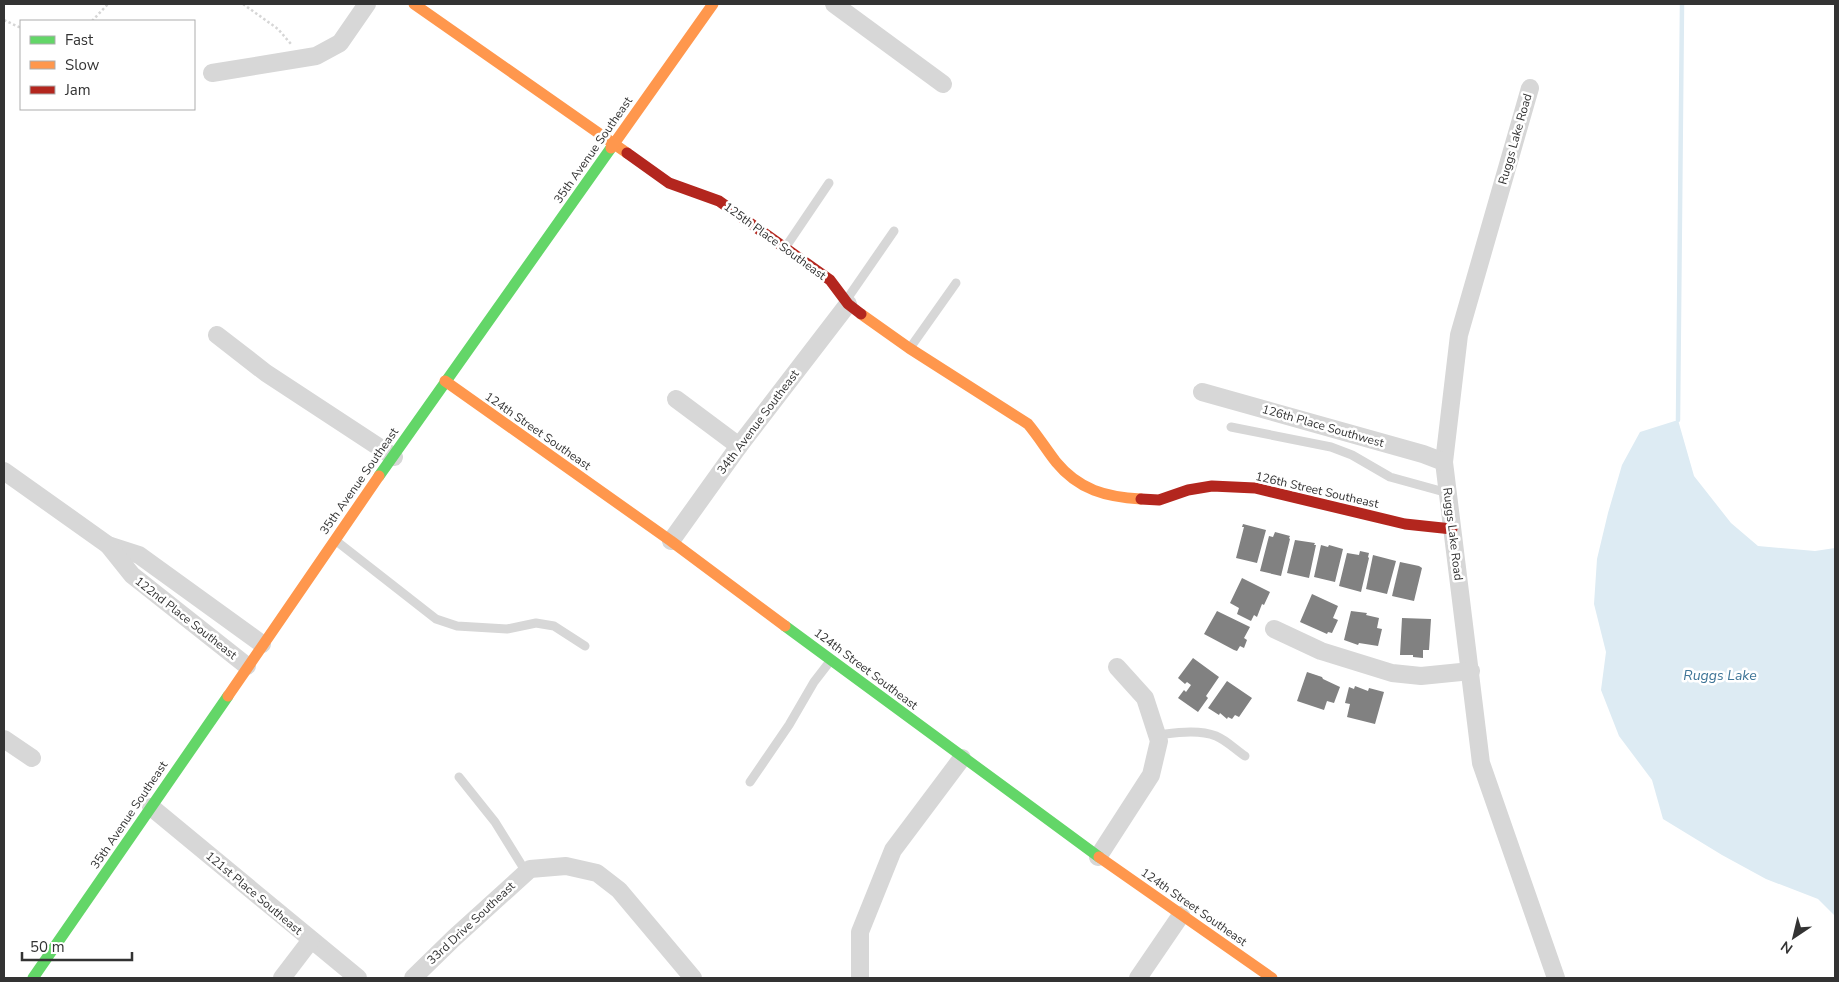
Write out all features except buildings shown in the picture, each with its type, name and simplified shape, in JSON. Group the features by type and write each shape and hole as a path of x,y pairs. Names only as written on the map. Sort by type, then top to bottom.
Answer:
{"street":[{"path":"212,73 316,56 340,43 367,4"},
{"name":"125th Place Southeast","path":"414,4 669,183 720,201 830,280 846,302 909,348 976,392"},
{"name":"35th Avenue Southeast","path":"33,978 445,381 713,4"},
{"path":"834,4 942,84"},
{"name":"Ruggs Lake Road","path":"1530,88 1459,335 1444,462 1481,763 1556,978"},
{"name":"34th Avenue Southeast","path":"671,541 846,302"},
{"path":"217,334 266,373 394,456"},
{"name":"124th Street Southeast","path":"445,381 671,541 1098,857 1272,978"},
{"name":"126th Street Southeast","path":"976,392 1028,424 1056,462 1074,479 1097,493 1120,498 1159,500 1188,490 1212,486 1256,488 1406,524 1452,529"},
{"name":"126th Place Southwest","path":"1202,392 1423,454 1444,462"},
{"path":"676,399 739,446"},
{"name":"122nd Place Southeast","path":"4,471 108,545 132,575 247,666"},
{"name":"122nd Place Southeast","path":"108,545 139,555 262,644"},
{"path":"1274,629 1321,651 1392,673 1421,676 1471,671"},
{"path":"1098,857 1151,774 1159,741 1145,698 1117,667"},
{"path":"4,738 32,758"},
{"path":"860,978 860,932 893,850 962,758"},
{"name":"121st Place Southeast","path":"151,807 358,978"},
{"path":"528,871 566,866 597,873 619,890 693,978"},
{"name":"33rd Drive Southeast","path":"413,978 528,871"},
{"path":"1138,978 1181,915"},
{"path":"282,978 311,940"}],"lane":[{"path":"785,248 829,183"},
{"path":"846,302 894,231"},
{"path":"909,348 956,283"},
{"path":"1232,426 1331,447 1352,455 1396,479 1448,494"},
{"path":"335,540 436,619 457,626 507,630 536,623 554,626 585,646"},
{"path":"750,782 789,725 814,682 831,660"},
{"path":"1157,735 1178,732 1217,736 1245,756"},
{"path":"459,777 496,822 528,871"}],"path":[{"path":"93,20 108,4"},
{"path":"243,4 278,29 290,42 298,59"},
{"path":"4,20 20,28"}],"water":[{"name":"Ruggs Lake","path":"1678,420 1694,476 1731,523 1758,546 1815,551 1835,548 1835,916 1818,899 1766,879 1663,819 1652,780 1619,736 1601,690 1606,652 1594,604 1597,559 1608,513 1622,465 1640,432"}],"waterway":[{"path":"1678,420 1682,4"}],"traffic: fast":[{"path":"379,476 611,148"},
{"path":"785,626 1099,857"},
{"path":"33,978 228,696"}],"traffic: slow":[{"path":"414,4 627,153"},
{"path":"611,148 713,4"},
{"path":"861,314 909,348 1028,424 1056,462 1074,479 1105,494 1141,499"},
{"path":"445,381 671,541 785,626"},
{"path":"228,696 379,476"},
{"path":"1099,857 1272,978"}],"traffic: jam":[{"path":"627,153 669,183 719,201 830,280 848,304 861,314"},
{"path":"1141,499 1159,500 1188,490 1212,486 1255,488 1405,524 1452,529"}]}
